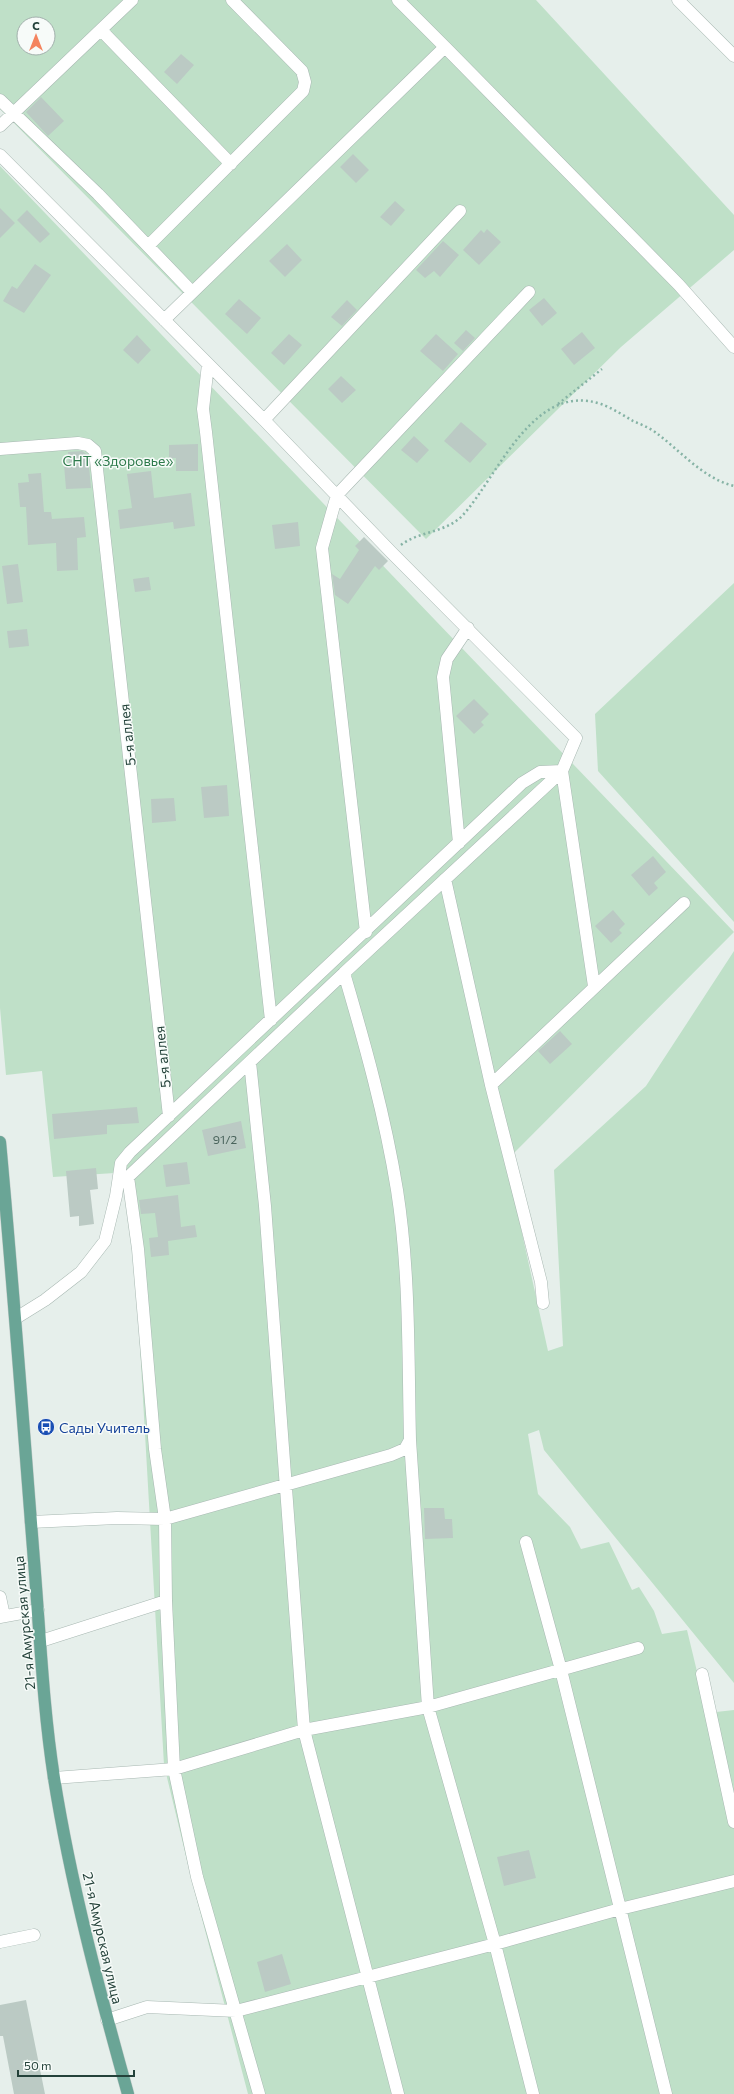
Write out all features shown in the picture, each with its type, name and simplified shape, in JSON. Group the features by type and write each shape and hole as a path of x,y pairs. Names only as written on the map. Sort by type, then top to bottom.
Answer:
{"main road":[{"name":"21-я Амурская улица","path":"0,1142 3,1202 16,1318 38,1610 54,1778 68,1850 108,2020 128,2094"}],"street":[{"path":"0,126 132,0"},
{"path":"148,246 303,91 305,82 302,71 232,0"},
{"path":"398,0 679,285 734,347"},
{"path":"678,0 734,56"},
{"path":"101,30 231,164"},
{"path":"164,320 445,47"},
{"path":"0,100 98,194 192,292"},
{"path":"0,154 337,494 390,552 468,628 576,738 562,771 344,973 128,1177 138,1249 155,1449 165,1518 166,1601 174,1769 197,1877 236,2011 258,2094"},
{"path":"264,420 460,211"},
{"path":"366,932 322,548 337,494 529,292"},
{"path":"208,364 203,409 271,1020"},
{"name":"5-я аллея","path":"0,449 78,444 88,445 95,451 169,1116"},
{"path":"459,843 443,677 447,658 468,628"},
{"path":"16,1318 45,1300 81,1272 105,1241 116,1196 121,1163 169,1116 532,776 540,772 562,771"},
{"path":"562,771 594,986"},
{"path":"445,879 491,1084 541,1282 543,1303"},
{"path":"491,1084 594,986 684,904"},
{"path":"344,973 369,1055 397,1190 407,1290 410,1440 428,1707 495,1944 533,2094"},
{"path":"250,1062 265,1206 304,1730 398,2094"},
{"path":"31,1522 117,1518 165,1518 391,1455 405,1449 410,1440"},
{"path":"526,1542 561,1670 666,2094"},
{"path":"0,1597 2,1617 38,1610"},
{"path":"41,1641 166,1601"},
{"path":"54,1778 174,1769 304,1730 428,1707 638,1648"},
{"path":"702,1674 734,1822"},
{"path":"108,2020 147,2007 236,2011 495,1944 620,1909 734,1881"},
{"path":"0,1942 34,1936"}],"path":[{"path":"390,552 407,540 439,530 461,516 482,491 504,454 521,435 537,419 556,406 602,369"},
{"path":"556,406 579,400 601,404 654,431 699,469 726,484 734,486"}],"green space":[{"path":"0,0 536,0 734,215 734,250 621,347 426,539 0,109"},
{"name":"СНТ «Здоровье»","path":"0,166 734,932 506,1161 548,1351 563,1346 554,1170 646,1086 734,951 734,1683 544,1450 539,1430 528,1434 538,1494 570,1527 581,1549 609,1542 632,1590 639,1587 654,1611 662,1634 687,1630 707,1713 734,1710 734,2094 248,2094 191,1877 164,1765 130,1172 53,1177 42,1071 6,1075 0,1008"},
{"path":"734,583 734,922 598,771 595,714"}],"building":[{"path":"181,54 194,65 177,84 164,72"},
{"path":"41,97 64,121 48,136 26,112"},
{"path":"353,154 369,170 356,183 340,167"},
{"path":"395,201 405,210 391,226 380,217"},
{"path":"0,208 15,223 0,238"},
{"path":"27,210 50,234 40,243 17,220"},
{"path":"487,229 501,242 479,265 463,250 481,230 484,233"},
{"path":"443,241 459,255 440,277 434,271 425,278 416,270"},
{"path":"287,244 302,260 285,277 269,261"},
{"path":"35,264 51,275 24,313 3,301 12,286 17,289"},
{"path":"544,298 557,313 542,326 529,310"},
{"path":"239,299 261,318 247,334 225,314"},
{"path":"347,300 357,310 342,326 331,317"},
{"path":"466,330 475,338 463,351 454,343"},
{"path":"582,332 595,348 574,365 561,349"},
{"path":"289,334 302,345 284,365 271,353"},
{"path":"436,334 458,354 443,371 420,351"},
{"path":"137,335 151,350 138,364 123,350"},
{"path":"341,376 356,390 342,403 328,389"},
{"path":"461,422 487,444 470,463 444,441"},
{"path":"414,436 429,450 417,463 401,450"},
{"path":"198,444 198,471 176,471 176,458 169,458 169,445"},
{"path":"82,451 88,455 91,488 66,489 64,465 69,465 68,452"},
{"path":"151,471 154,498 191,493 195,526 174,529 173,522 120,529 118,510 132,508 127,474"},
{"path":"41,473 44,512 51,512 52,519 84,517 86,537 77,538 78,570 57,571 56,543 28,545 26,507 20,507 18,483 29,482 28,474"},
{"path":"298,522 300,546 275,549 272,525"},
{"path":"364,537 388,561 379,570 375,566 348,604 335,595 332,574 340,579 359,550 355,546"},
{"path":"18,564 23,602 7,604 2,566"},
{"path":"149,577 151,590 135,592 133,579"},
{"path":"27,629 29,646 9,648 7,631"},
{"path":"474,699 489,714 481,722 484,725 474,734 456,716"},
{"path":"227,785 229,816 204,818 201,787"},
{"path":"174,798 176,821 152,823 151,799"},
{"path":"653,856 666,872 654,883 658,888 649,896 631,875"},
{"path":"613,910 625,924 619,930 622,933 611,943 595,926"},
{"path":"560,1031 572,1044 550,1064 538,1051"},
{"path":"137,1107 139,1123 107,1125 107,1134 54,1139 52,1114"},
{"path":"241,1121 246,1148 208,1156 202,1130"},
{"path":"187,1162 190,1184 166,1187 163,1165"},
{"path":"96,1168 98,1189 90,1190 94,1224 79,1226 79,1216 70,1217 66,1171"},
{"path":"178,1195 181,1227 195,1225 197,1237 168,1241 169,1255 151,1257 149,1238 158,1237 155,1213 141,1214 139,1200"},
{"path":"424,1508 444,1508 445,1519 452,1519 453,1538 425,1539"},
{"path":"529,1850 536,1878 504,1886 497,1857"},
{"path":"282,1954 291,1984 265,1992 257,1962"},
{"path":"26,2000 45,2094 14,2094 3,2036 0,2036 0,2005"}],"place":[{"name":"Сады Учитель","path":"46,1427"}]}
